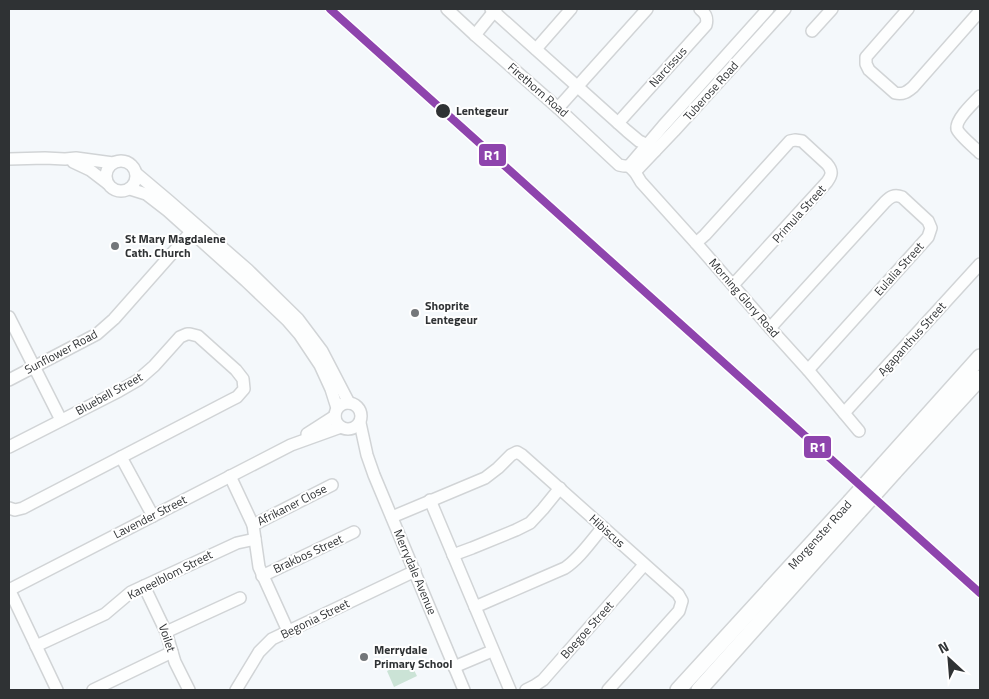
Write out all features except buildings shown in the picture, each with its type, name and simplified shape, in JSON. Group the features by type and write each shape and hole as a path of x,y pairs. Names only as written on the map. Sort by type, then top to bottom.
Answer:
{"main road":[{"name":"Morgenster Road","path":"890,468 980,357"},
{"name":"Morgenster Road","path":"678,690 890,468 980,378"},
{"name":"Morgenster Road","path":"699,690 854,507"}],"street":[{"name":"Firethorn Road","path":"447,9 619,165 632,169"},
{"path":"536,49 571,9"},
{"path":"558,108 648,9"},
{"name":"Narcissus","path":"618,123 706,25 706,15 700,9"},
{"name":"Tuberose Road","path":"651,148 663,126 768,9"},
{"name":"Tuberose Road","path":"632,169 785,9"},
{"path":"812,31 832,9"},
{"path":"908,9 866,57 866,64 869,70 895,93 900,94 914,87 980,11"},
{"path":"475,35 494,10 618,123 639,141 651,148"},
{"path":"980,96 960,118 957,129 980,153"},
{"name":"Primula Street","path":"696,242 705,235 790,141 802,141 828,164 831,168 831,177 733,285"},
{"path":"9,159 76,158 113,163 126,161 134,166 137,174 136,182 130,189 118,191 83,166 66,159"},
{"path":"108,183 106,174 113,163"},
{"name":"Morning Glory Road","path":"632,169 641,182 696,242 859,431"},
{"path":"137,174 169,200 268,295 314,357 331,389 338,424 344,428 354,428 360,423 362,416 359,408 353,403 344,403 336,412"},
{"path":"130,189 146,194 298,319 328,362 349,402"},
{"name":"Eulalia Street","path":"770,328 891,197 897,195 902,197 928,220 931,228 928,237 808,370"},
{"name":"Sunflower Road","path":"9,380 102,330 191,232"},
{"name":"Agapanthus Street","path":"844,414 980,264"},
{"path":"9,317 61,420"},
{"name":"Bluebell Street","path":"9,447 138,380 154,366 180,337 187,334 198,336 241,375 244,385 244,389 237,396 121,457 23,508 18,510 9,508"},
{"name":"Lavender Street","path":"291,445 336,412"},
{"name":"Merrydale Avenue","path":"360,423 367,455 464,690"},
{"name":"Lavender Street","path":"9,590 291,445 344,428"},
{"name":"Merrydale Avenue","path":"344,428 367,455"},
{"name":"Hibiscus","path":"392,517 485,478 517,452 522,455 678,594 682,601 680,611 608,690"},
{"path":"121,457 152,516"},
{"path":"230,476 252,525 262,576 288,631"},
{"name":"Afrikaner Close","path":"252,525 332,485"},
{"path":"452,555 530,523 560,488"},
{"path":"430,500 510,690"},
{"path":"474,607 565,568 573,562 603,527"},
{"name":"Brakbos Street","path":"262,576 354,532"},
{"name":"Kaneelblom Street","path":"36,646 104,614 131,592 237,543 255,538"},
{"name":"Boegoe Street","path":"526,690 542,680 644,564"},
{"name":"Begonia Street","path":"236,690 255,658 272,639 415,571"},
{"name":"Voilet","path":"144,586 166,632 172,652 189,690"},
{"path":"9,590 57,690"},
{"path":"166,632 240,598"},
{"path":"454,666 492,651"},
{"path":"93,690 172,652"}],"green space":[{"path":"409,660 417,676 394,687 387,671"}],"railway":[{"path":"330,9 980,593"}],"transit line":[{"name":"R1","path":"330,9 980,593"}],"place":[{"name":"Lentegeur","path":"443,111"},
{"name":"St Mary Magdalene Cath. Church","path":"115,246"},
{"name":"Shoprite Lentegeur","path":"415,313"},
{"name":"Merrydale Primary School","path":"364,657"}]}
